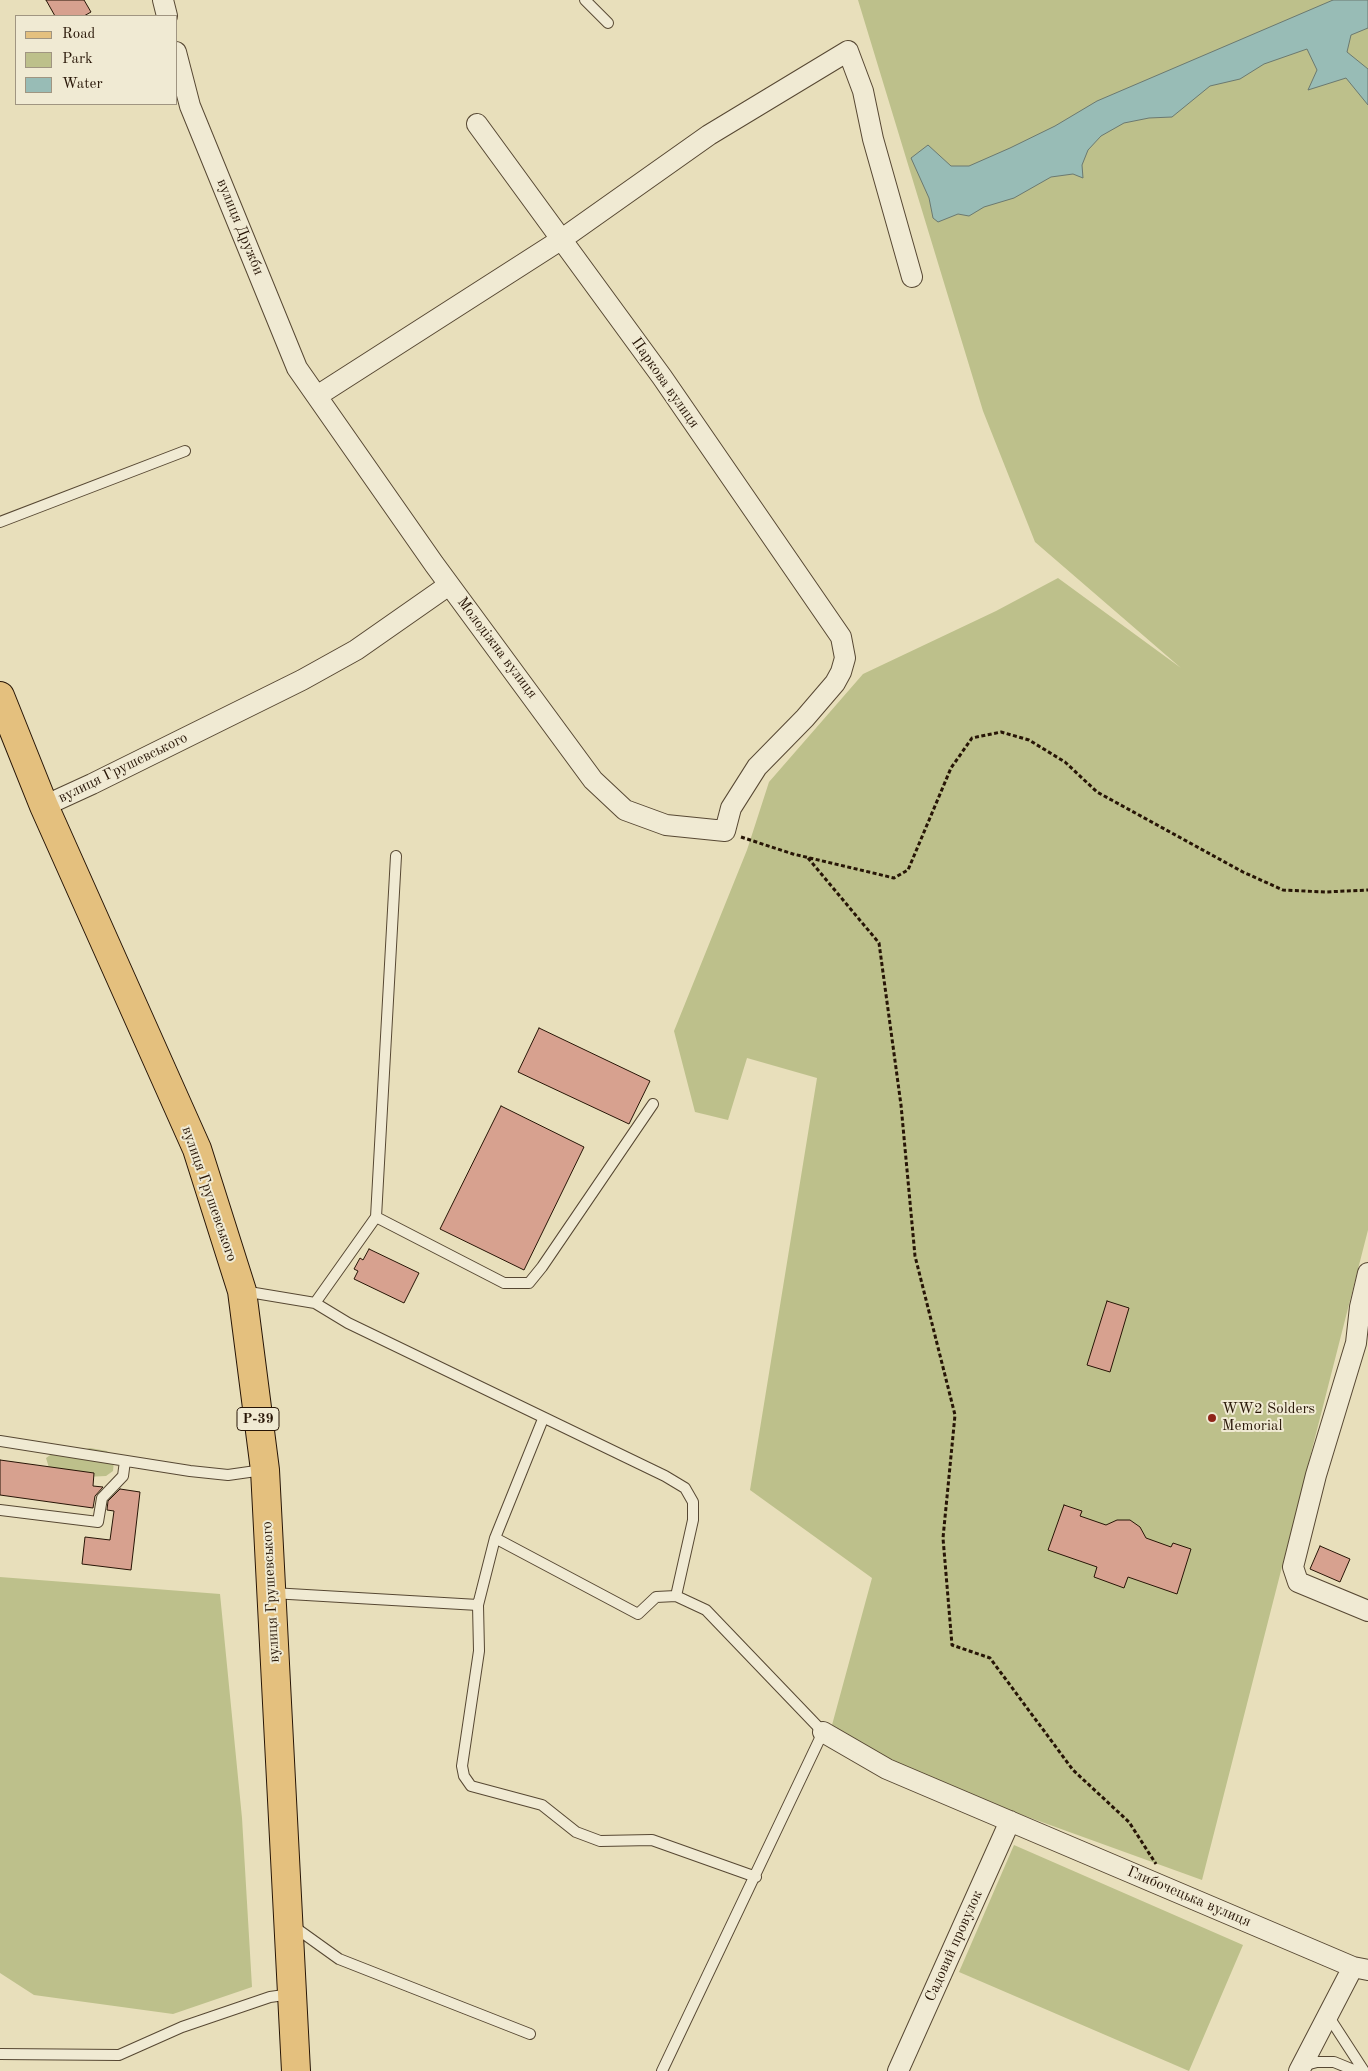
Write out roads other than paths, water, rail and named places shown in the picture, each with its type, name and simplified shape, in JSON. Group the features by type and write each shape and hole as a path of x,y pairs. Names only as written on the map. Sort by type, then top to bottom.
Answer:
{"main road":[{"name":"Р-39","path":"0,696 44,806"},
{"name":"вулиця Грушевського","path":"44,806 196,1149 242,1291 265,1470 296,2071"}],"street":[{"path":"163,0 167,15"},
{"path":"316,396 562,238 709,135 848,51 863,91 873,139 912,277"},
{"name":"вулиця Дружби","path":"178,60 190,106 297,368 316,396"},
{"name":"Паркова вулиця","path":"477,124 562,238 667,385 841,637 844,647 844,665 834,683 805,718 756,767 731,808 725,831"},
{"name":"Молодіжна вулиця","path":"316,396 449,585 593,780 625,810 666,825 725,831"},
{"name":"вулиця Грушевського","path":"44,806 302,680 356,650 449,585"},
{"path":"1368,1273 1360,1307 1362,1345 1316,1475 1293,1567 1298,1582 1368,1611"},
{"name":"Глибочецька вулиця","path":"823,1732 887,1769 1360,1968"},
{"name":"Садовий провулок","path":"898,2071 1010,1821"},
{"path":"1300,2069 1327,2014 1360,1968"}],"lane":[{"path":"585,0 608,23"},
{"path":"0,522 185,451"},
{"path":"315,1303 376,1217 396,856"},
{"path":"376,1217 504,1283 528,1283 542,1267 653,1104"},
{"path":"242,1291 315,1303 348,1323 543,1419 665,1476 685,1488 693,1502 694,1520 676,1596"},
{"path":"543,1419 495,1538 478,1605 479,1652 462,1766 464,1776 471,1786 542,1805 576,1832 600,1841 652,1840 756,1877"},
{"path":"0,1441 228,1475 265,1470"},
{"path":"0,1510 98,1522 102,1498 123,1476 125,1461"},
{"path":"495,1538 638,1614 656,1597 676,1596 706,1610 823,1732 756,1877 662,2071"},
{"path":"270,1593 478,1605"},
{"path":"288,1924 339,1958 530,2034"},
{"path":"0,2054 119,2055 190,2024 270,1996 292,1994"},
{"path":"1327,2014 1364,2071"},
{"path":"1300,2069 1317,2062 1334,2062 1356,2071"}],"water":[{"path":"1333,0 1368,0 1368,28 1351,35 1347,52 1368,69 1368,105 1346,78 1308,90 1317,70 1307,49 1264,64 1240,79 1210,86 1172,117 1149,118 1124,123 1101,136 1088,150 1082,165 1083,178 1073,174 1051,177 1014,198 984,207 969,216 958,214 938,222 933,218 929,198 911,158 928,145 951,166 969,166 1055,126 1097,101"}],"place":[{"name":"WW2 Solders Memorial","path":"1212,1418"}]}
